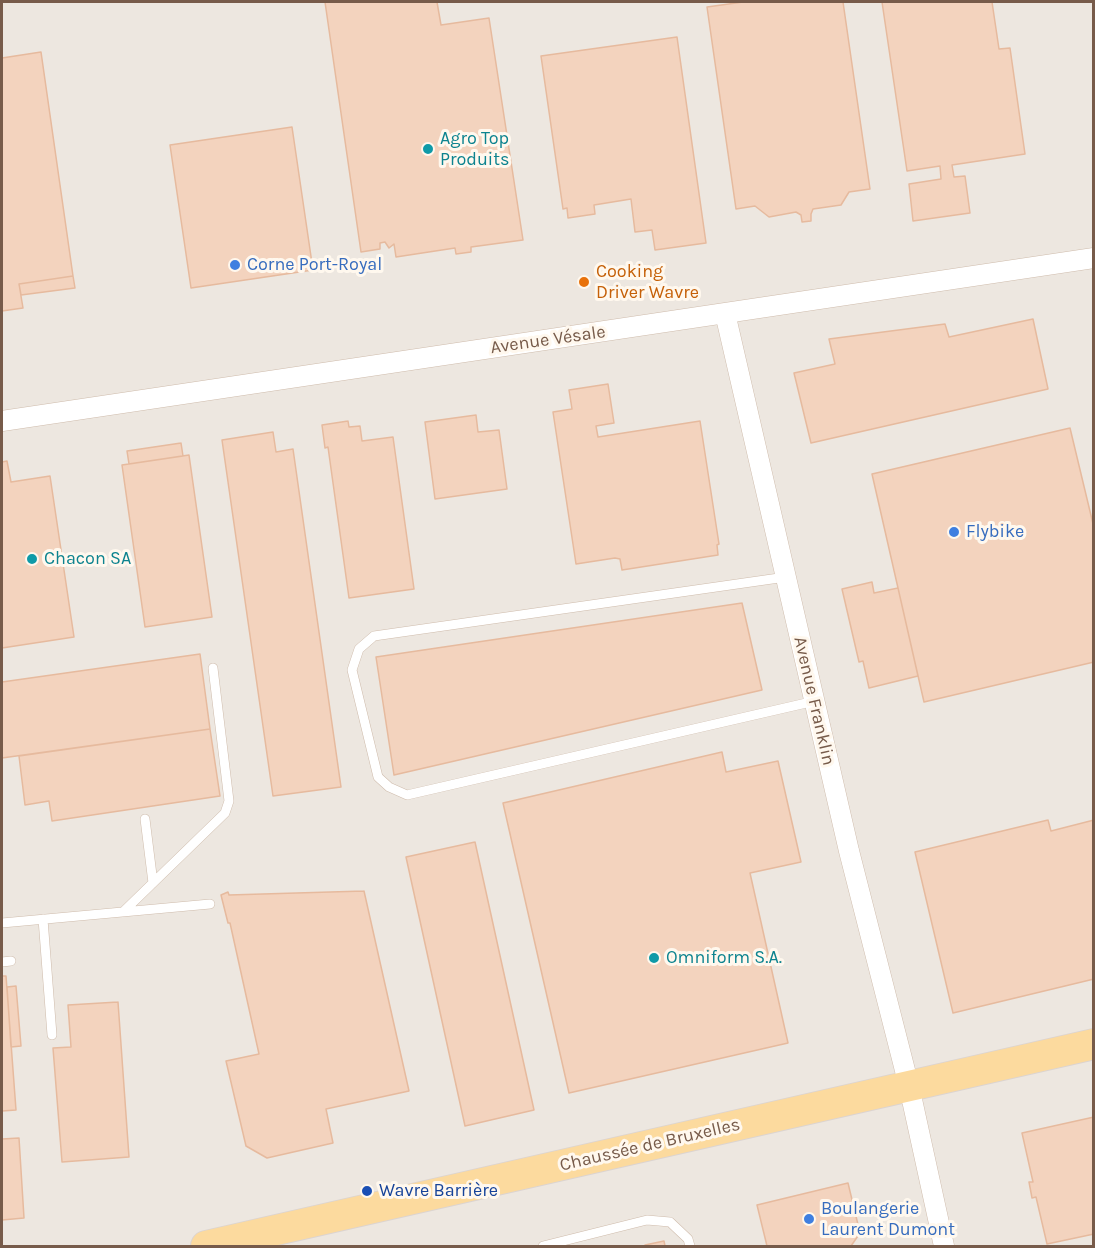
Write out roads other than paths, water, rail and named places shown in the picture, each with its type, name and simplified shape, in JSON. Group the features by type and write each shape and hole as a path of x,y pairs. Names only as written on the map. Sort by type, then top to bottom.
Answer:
{"main road":[{"name":"Chaussée de Bruxelles","path":"206,1246 1094,1044"}],"street":[{"name":"Avenue Vésale","path":"2,421 1094,258"},
{"name":"Avenue Franklin","path":"726,313 849,851 909,1086 944,1246"}],"lane":[{"path":"786,577 374,636 359,649 352,670 378,777 389,787 407,795 814,701"},
{"path":"124,911 225,813 229,801 213,668"},
{"path":"145,819 153,883"},
{"path":"2,923 210,904"},
{"path":"43,919 52,1035"},
{"path":"543,1246 647,1220 670,1222 688,1239 690,1246"}],"place":[{"name":"Agro Top Produits","path":"428,149"},
{"name":"Corne Port-Royal","path":"235,265"},
{"name":"Cooking Driver Wavre","path":"584,282"},
{"name":"Flybike","path":"954,532"},
{"name":"Chacon SA","path":"32,559"},
{"name":"Omniform S.A.","path":"654,958"},
{"name":"Wavre Barrière","path":"367,1191"},
{"name":"Boulangerie Laurent Dumont","path":"809,1219"}]}
